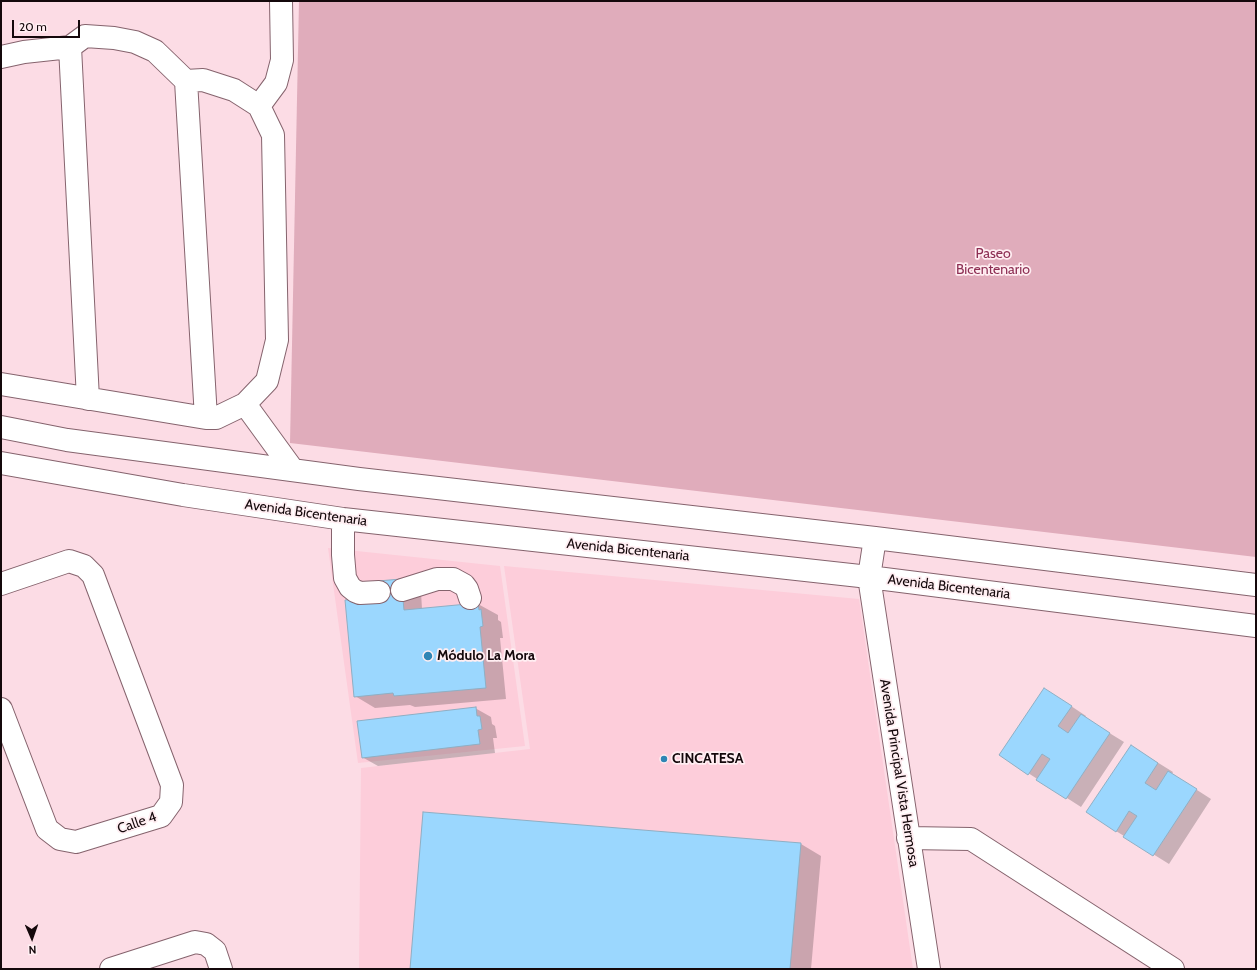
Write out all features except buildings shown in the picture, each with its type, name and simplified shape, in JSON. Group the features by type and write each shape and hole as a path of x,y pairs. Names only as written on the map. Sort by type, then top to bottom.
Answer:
{"street":[{"path":"259,106 276,83 282,60 281,1"},
{"path":"1,57 24,52 70,47 85,36 114,38 136,42 155,52 186,81 206,418"},
{"path":"70,47 88,399"},
{"path":"1,384 206,418 216,418 246,404 267,381 277,340 274,135 259,106 234,90 203,80 186,81"},
{"path":"246,404 293,470"},
{"path":"1,427 67,440 359,479 875,538 1256,585"},
{"name":"Avenida Bicentenaria","path":"1,463 183,495 343,519 869,577 1256,626"},
{"path":"343,519 343,556 345,578 350,587 355,591 360,593 379,592"},
{"name":"Avenida Principal Vista Hermosa","path":"875,538 869,577 929,969"},
{"name":"Calle 4","path":"1,584 69,560 84,566 93,575 172,785 171,802 161,816 76,842 60,839 47,828 1,709"},
{"path":"402,590 437,579 453,579 464,585 470,598"},
{"path":"908,838 971,839 1173,969"},
{"path":"110,969 195,942 206,944 215,951 221,969"}],"shaded area":[{"name":"Módulo La Mora","path":"328,548 500,566 525,746 358,763"},
{"name":"CINCATESA","path":"504,566 859,599 913,969 359,969 361,768 530,749"}],"green space":[{"name":"Paseo Bicentenario","path":"299,1 1256,1 1256,557 290,443"}],"place":[{"name":"Módulo La Mora","path":"428,656"},
{"name":"CINCATESA","path":"664,759"}]}
